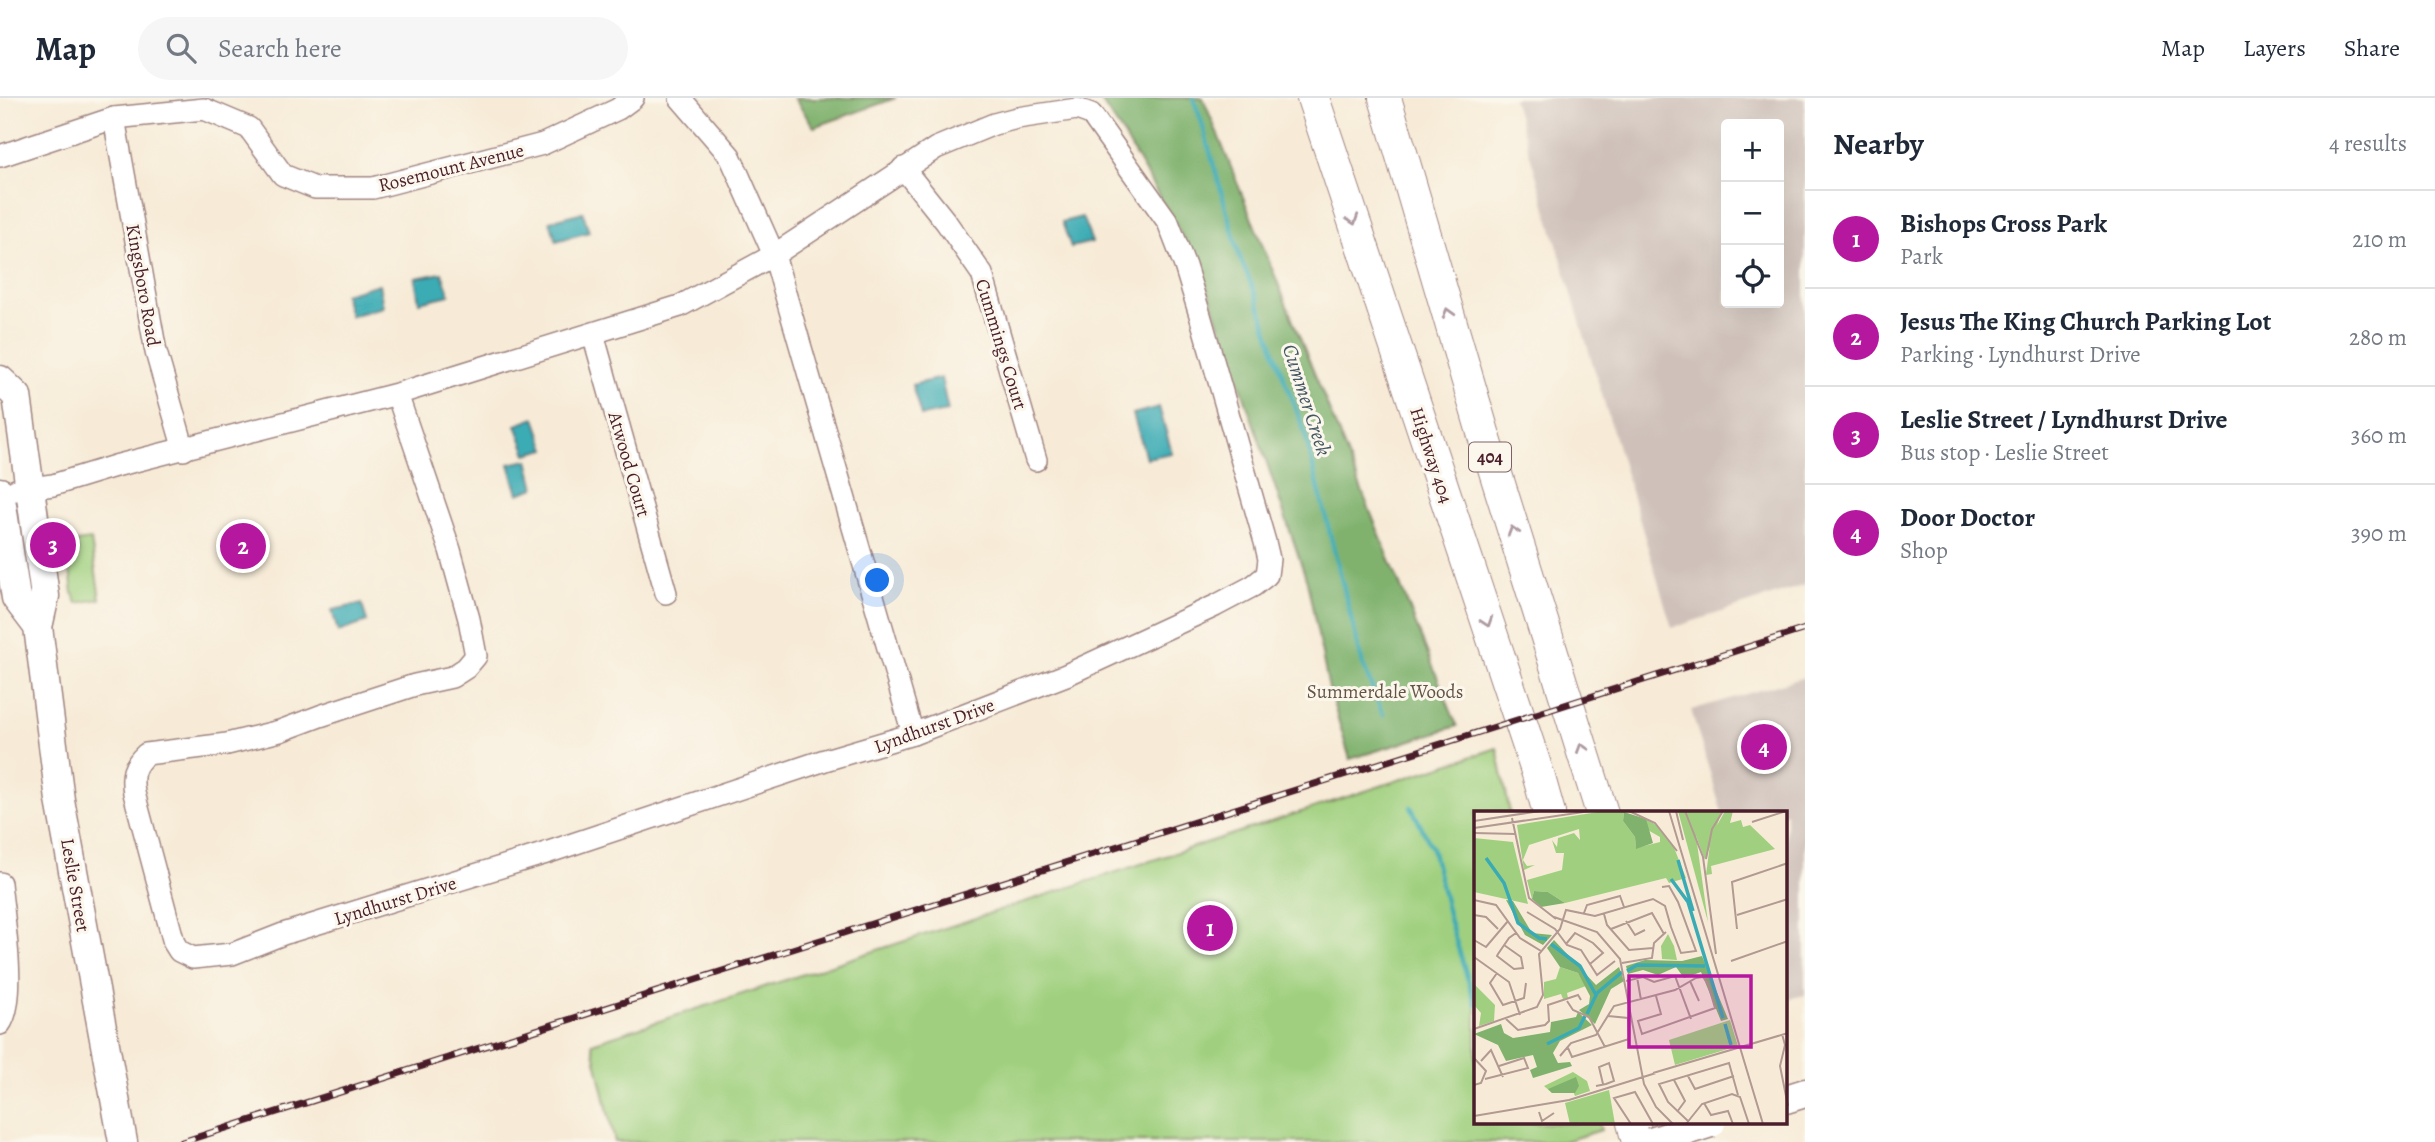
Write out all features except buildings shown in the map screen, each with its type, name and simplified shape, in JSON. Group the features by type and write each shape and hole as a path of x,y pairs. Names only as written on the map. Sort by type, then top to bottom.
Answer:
{"highway":[{"name":"Highway 404","path":"1312,98 1548,811"},
{"name":"404","path":"1385,98 1484,436 1601,811"},
{"path":"1633,1124 1638,1142"},
{"path":"1699,1124 1705,1142"}],"main road":[{"name":"Leslie Street","path":"0,380 17,396 45,596 38,627 60,800 123,1142"},
{"name":"Leslie Street","path":"0,492 16,598 38,627"},
{"path":"1787,1099 1805,1093"},
{"path":"1651,1142 1708,1124"}],"street":[{"name":"Rosemount Avenue","path":"0,156 114,118 204,109 248,128 284,175 315,188 373,188 543,144 618,109 633,98"},
{"path":"680,98 730,156 774,255 913,734"},
{"name":"Lyndhurst Drive","path":"0,492 53,485 116,466 397,394 680,306 774,255 936,148 994,124 1077,109 1091,114 1168,222 1200,315 1269,559 1267,575 1253,586 1215,606 1066,675 913,734 825,760 543,854 283,934 232,954 204,958 186,955 174,943 168,925 134,793 132,777 136,763 146,754 227,744 280,731 415,685 452,677 466,668 476,656 470,619 450,550 397,394"},
{"name":"Kingsboro Road","path":"114,118 156,352 184,450"},
{"name":"Cummings Court","path":"903,168 946,222 982,274 1036,460"},
{"name":"Atwood Court","path":"593,334 666,593"},
{"path":"0,883 10,991 7,1009 0,1024"}],"shaded area":[{"path":"1513,98 1805,98 1805,585 1672,628"},
{"path":"1805,677 1805,995 1787,999 1787,811 1721,811 1691,710"}],"green space":[{"path":"794,98 896,98 814,127"},
{"name":"Summerdale Woods","path":"1099,98 1203,98 1457,726 1350,759 1329,689 1307,581 1201,269 1123,134"},
{"path":"91,540 100,599 77,603 73,593 68,554 78,552 76,542"},
{"path":"1497,748 1510,811 1474,811 1474,1124 1599,1124 1601,1130 1562,1142 615,1142 592,1043"}],"water":[{"path":"583,212 589,232 556,241 550,221"},
{"path":"1082,217 1092,242 1071,247 1062,222"},
{"path":"442,273 450,295 419,302 415,278"},
{"path":"379,284 383,307 350,316 344,294"},
{"path":"941,378 948,411 921,416 912,385"},
{"path":"1159,407 1172,453 1146,458 1133,414"},
{"path":"535,418 546,449 527,454 516,425"},
{"path":"528,460 535,488 518,494 509,464"},
{"path":"362,604 367,622 338,632 332,610"}],"waterway":[{"name":"Cummer Creek","path":"1193,98 1240,258 1304,430 1363,665 1383,715"},
{"name":"Cummer Creek","path":"1411,807 1432,848 1450,922 1474,999"}],"railway":[{"path":"182,1142 1805,629"}],"place":[{"name":"Leslie Street / Lyndhurst Drive","path":"53,545"},
{"name":"Jesus The King Church Parking Lot","path":"243,546"},
{"name":"Door Doctor","path":"1764,747"},
{"name":"Bishops Cross Park","path":"1210,928"}]}
